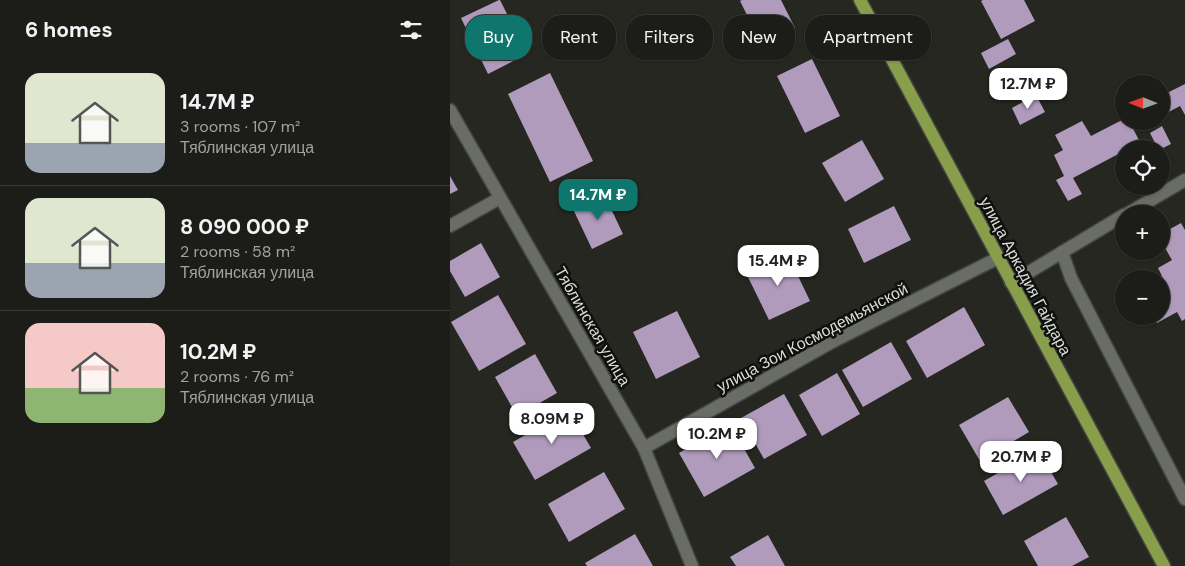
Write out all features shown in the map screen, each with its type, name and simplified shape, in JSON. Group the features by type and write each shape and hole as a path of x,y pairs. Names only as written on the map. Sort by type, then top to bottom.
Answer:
{"main road":[{"name":"улица Аркадия Гайдара","path":"860,0 1164,566"}],"street":[{"name":"Тяблинская улица","path":"450,110 644,448 692,566"},
{"path":"1142,205 1185,180"},
{"path":"450,226 500,198"},
{"path":"1011,282 1115,221"},
{"path":"1062,252 1071,278 1185,499"},
{"name":"улица Зои Космодемьянской","path":"644,448 832,342 998,258"}],"building":[{"path":"500,0 508,15 467,15"},
{"path":"781,0 788,15 747,15 740,1"},
{"path":"1024,0 1035,21 1001,39 981,1"},
{"path":"465,16 465,26 461,18"},
{"path":"1008,39 1016,54 989,69 981,53"},
{"path":"481,60 515,60 488,74"},
{"path":"812,60 840,116 805,133 777,76"},
{"path":"550,73 593,161 550,182 508,94"},
{"path":"1185,84 1185,115 1180,106 1170,111 1170,92"},
{"path":"1036,95 1045,112 1020,125 1012,108"},
{"path":"1082,121 1091,136 1115,124 1115,130 1134,130 1139,140 1115,140 1115,156 1073,178 1082,194 1068,201 1056,180 1064,176 1054,155 1063,150 1055,135"},
{"path":"1155,130 1164,130 1169,140 1154,140 1150,133"},
{"path":"862,140 884,179 845,202 822,163"},
{"path":"450,176 458,190 450,194"},
{"path":"604,194 623,234 592,249 573,209"},
{"path":"894,206 911,240 864,263 848,229"},
{"path":"1181,223 1185,230 1185,319 1182,321 1177,312 1170,316 1170,270 1159,270 1158,268 1172,260 1170,257 1170,229"},
{"path":"481,243 500,277 465,297 450,271 450,261"},
{"path":"787,253 810,301 769,320 746,273"},
{"path":"498,295 526,344 479,371 451,322"},
{"path":"964,307 985,345 927,378 906,341"},
{"path":"677,311 700,357 656,379 633,332"},
{"path":"891,342 912,379 863,407 842,370"},
{"path":"535,354 557,393 517,416 495,377"},
{"path":"837,373 860,414 822,436 799,395"},
{"path":"784,394 807,435 764,459 741,418"},
{"path":"1008,397 1029,432 980,461 959,425"},
{"path":"569,410 591,448 535,480 513,442"},
{"path":"730,424 755,468 704,497 679,453"},
{"path":"1038,450 1058,484 1003,515 984,481"},
{"path":"604,472 625,509 569,542 548,504"},
{"path":"1066,517 1089,557 1072,566 1038,566 1024,541"},
{"path":"635,534 653,566 587,566 585,563"},
{"path":"768,535 785,566 736,566 730,557"}]}
